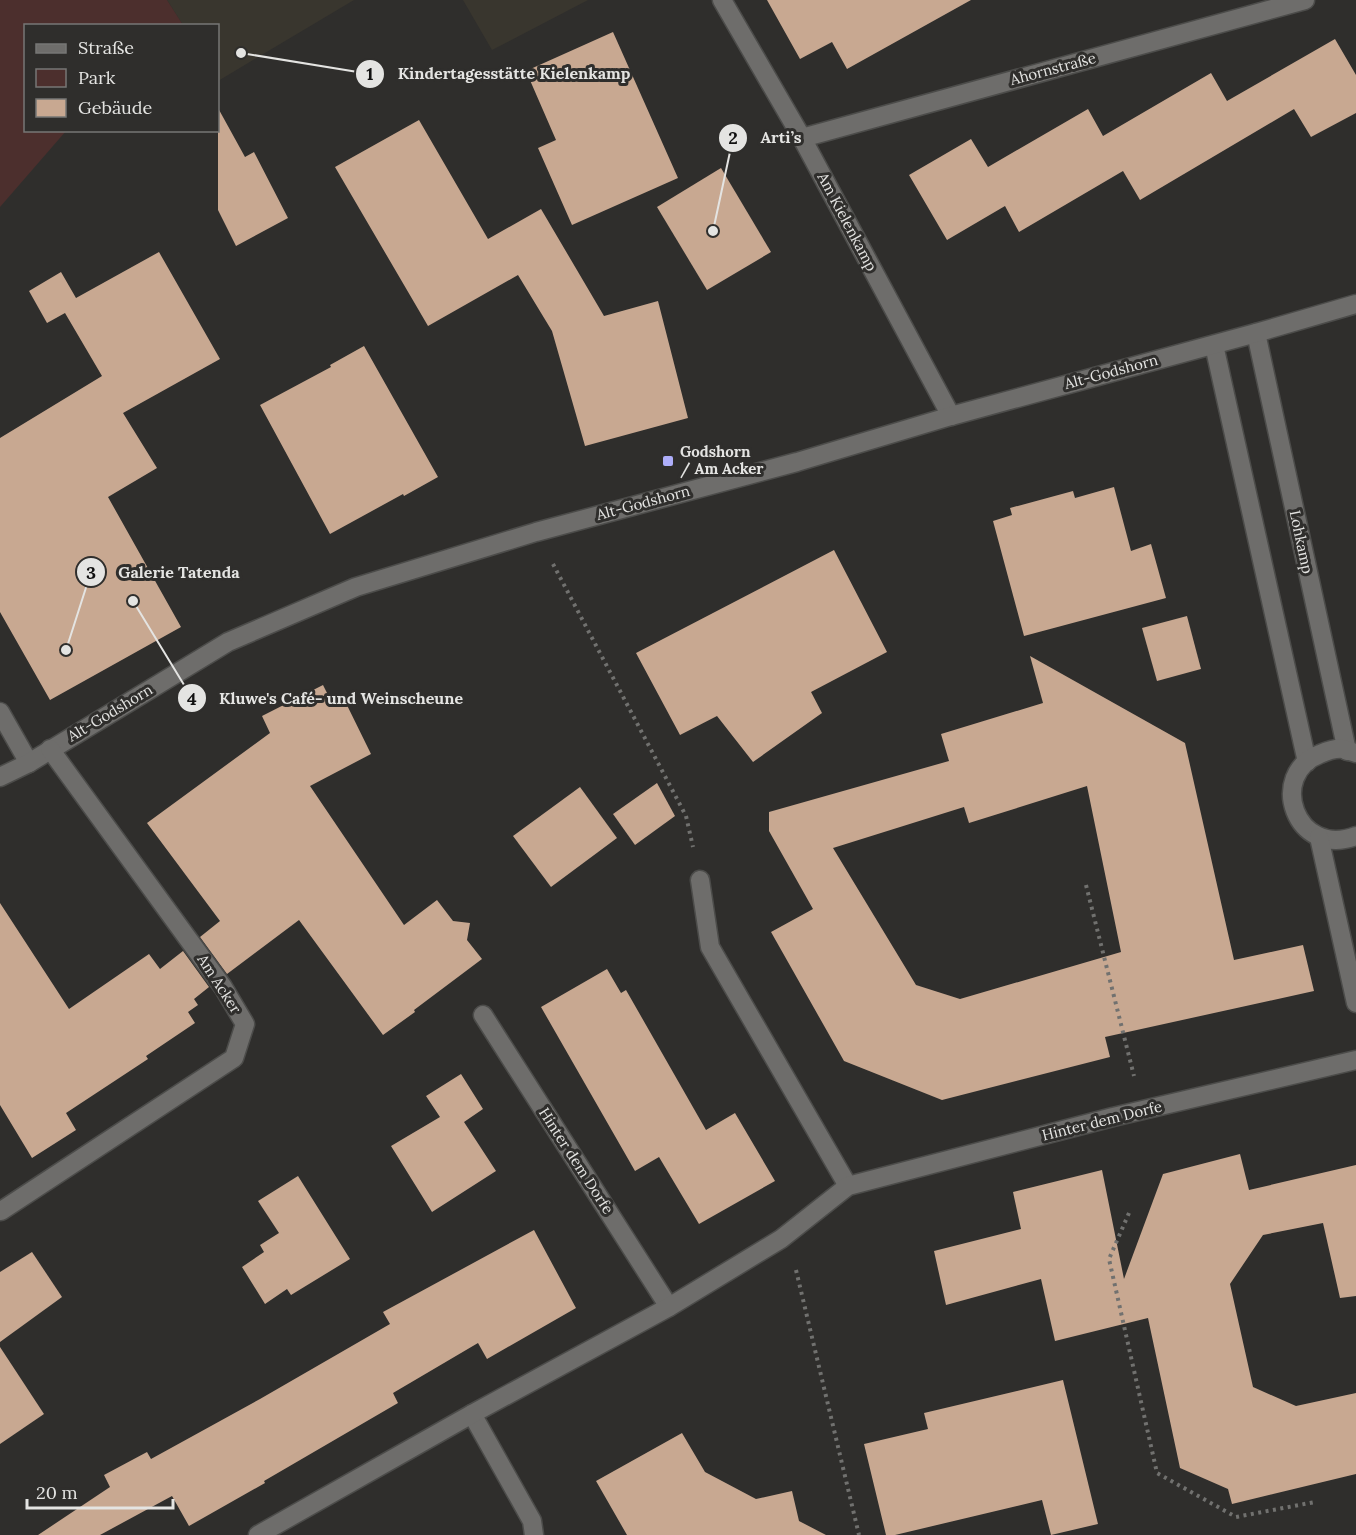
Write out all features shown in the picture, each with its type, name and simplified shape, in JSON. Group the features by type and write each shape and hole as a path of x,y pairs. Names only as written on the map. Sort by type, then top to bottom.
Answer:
{"street":[{"name":"Am Kielenkamp","path":"722,0 802,138 951,416"},
{"name":"Ahornstraße","path":"802,138 1305,0"},
{"name":"Alt-Godshorn","path":"0,777 29,763 228,642 356,587 536,532 797,462 951,416 1356,304"},
{"name":"Lohkamp","path":"1256,333 1352,752"},
{"path":"1214,345 1307,762 1295,777 1292,791 1293,805 1298,819 1319,837 1333,841 1356,836"},
{"path":"0,712 29,763"},
{"name":"Am Acker","path":"1,1211 234,1058 245,1024 223,987 50,749"},
{"name":"Lohkamp","path":"1307,762 1328,750 1343,749 1352,752"},
{"path":"1319,837 1356,1003"},
{"path":"700,880 710,947 848,1186"},
{"name":"Hinter dem Dorfe","path":"483,1015 669,1306"},
{"name":"Hinter dem Dorfe","path":"258,1535 669,1306 781,1239 848,1186 1113,1117 1356,1060"},
{"path":"472,1414 532,1521 534,1535"}],"path":[{"path":"536,532 686,816 700,880"},
{"path":"1086,885 1143,1111"},
{"path":"1130,1213 1109,1259 1157,1473 1236,1517 1315,1502"},
{"path":"781,1239 797,1272 859,1535"}],"shaded area":[{"path":"167,0 354,0 219,80 219,24 182,24"},
{"path":"463,0 588,0 492,50"}],"green space":[{"path":"0,0 167,0 182,24 24,24 24,132 65,132 0,207"}],"building":[{"path":"767,0 971,0 847,69 832,42 800,59"},
{"path":"613,32 678,178 572,225 538,148 556,140 526,71"},
{"path":"1335,39 1356,75 1356,113 1311,137 1294,109 1140,200 1123,171 1019,232 1005,206 947,240 909,175 971,139 988,167 1088,109 1103,136 1211,73 1227,101"},
{"path":"219,110 245,157 254,152 288,218 236,246 218,210"},
{"path":"419,120 488,239 541,209 604,316 658,301 688,418 585,446 552,331 518,275 428,326 335,167"},
{"path":"721,168 771,252 707,290 657,207"},
{"path":"159,252 220,359 123,413 157,468 108,497 181,627 50,700 0,612 0,438 102,376 65,313 47,323 29,291 61,272 76,298"},
{"path":"364,346 438,477 330,534 260,405 331,367 330,365"},
{"path":"1114,487 1131,551 1151,544 1166,598 1024,636 993,521 1012,515 1010,508 1073,491 1075,498"},
{"path":"834,550 887,652 811,692 822,713 753,762 717,716 680,735 636,653"},
{"path":"1187,616 1201,669 1157,681 1142,628"},
{"path":"1030,656 1185,743 1234,960 1303,945 1314,991 1105,1037 1110,1057 942,1100 844,1061 771,932 813,909 769,831 769,812 949,761 941,734 1043,703","holes":["1087,786 1121,952 960,999 916,985 833,848 964,807 969,823"]},
{"path":"323,685 331,701 342,695 371,754 310,786 404,925 437,900 453,921 470,923 467,940 482,959 383,1035 299,920 227,974 200,937 220,921 147,823 270,733 262,716"},
{"path":"657,783 675,816 635,845 613,814"},
{"path":"580,787 617,838 551,887 513,836"},
{"path":"0,903 69,1009 149,954 160,969 183,951 209,987 194,999 198,1005 188,1012 195,1023 146,1056 148,1059 66,1113 76,1130 32,1158 0,1105"},
{"path":"607,969 621,993 626,990 706,1130 735,1113 775,1181 699,1224 659,1157 635,1171 541,1007"},
{"path":"461,1074 483,1109 464,1122 496,1171 432,1212 391,1146 440,1117 426,1096"},
{"path":"1240,1154 1249,1190 1356,1165 1356,1296 1340,1298 1323,1223 1263,1235 1230,1284 1253,1387 1296,1406 1356,1393 1356,1474 1232,1504 1228,1489 1180,1468 1148,1318 1055,1341 1041,1279 946,1305 934,1251 1021,1229 1013,1192 1102,1170 1124,1279 1163,1174"},
{"path":"298,1176 350,1259 291,1295 287,1289 265,1304 242,1267 264,1252 260,1245 279,1233 258,1201"},
{"path":"534,1230 576,1308 487,1359 478,1343 393,1393 398,1403 189,1526 172,1496 100,1535 38,1535 110,1487 104,1475 147,1452 151,1459 260,1399 390,1324 383,1312"},
{"path":"32,1252 62,1297 0,1342 0,1272"},
{"path":"0,1347 44,1414 0,1444"},
{"path":"1063,1380 1098,1524 1051,1535 1042,1500 895,1535 886,1535 864,1444 928,1429 924,1413"},
{"path":"682,1433 705,1472 756,1499 792,1491 799,1521 826,1535 627,1535 596,1481"}],"place":[{"name":"Kindertagesstätte Kielenkamp","path":"241,53"},
{"name":"Arti’s","path":"713,231"},
{"name":"Godshorn / Am Acker","path":"668,461"},
{"name":"Kluwe's Café- und Weinscheune","path":"133,601"},
{"name":"Galerie Tatenda","path":"66,650"}]}
